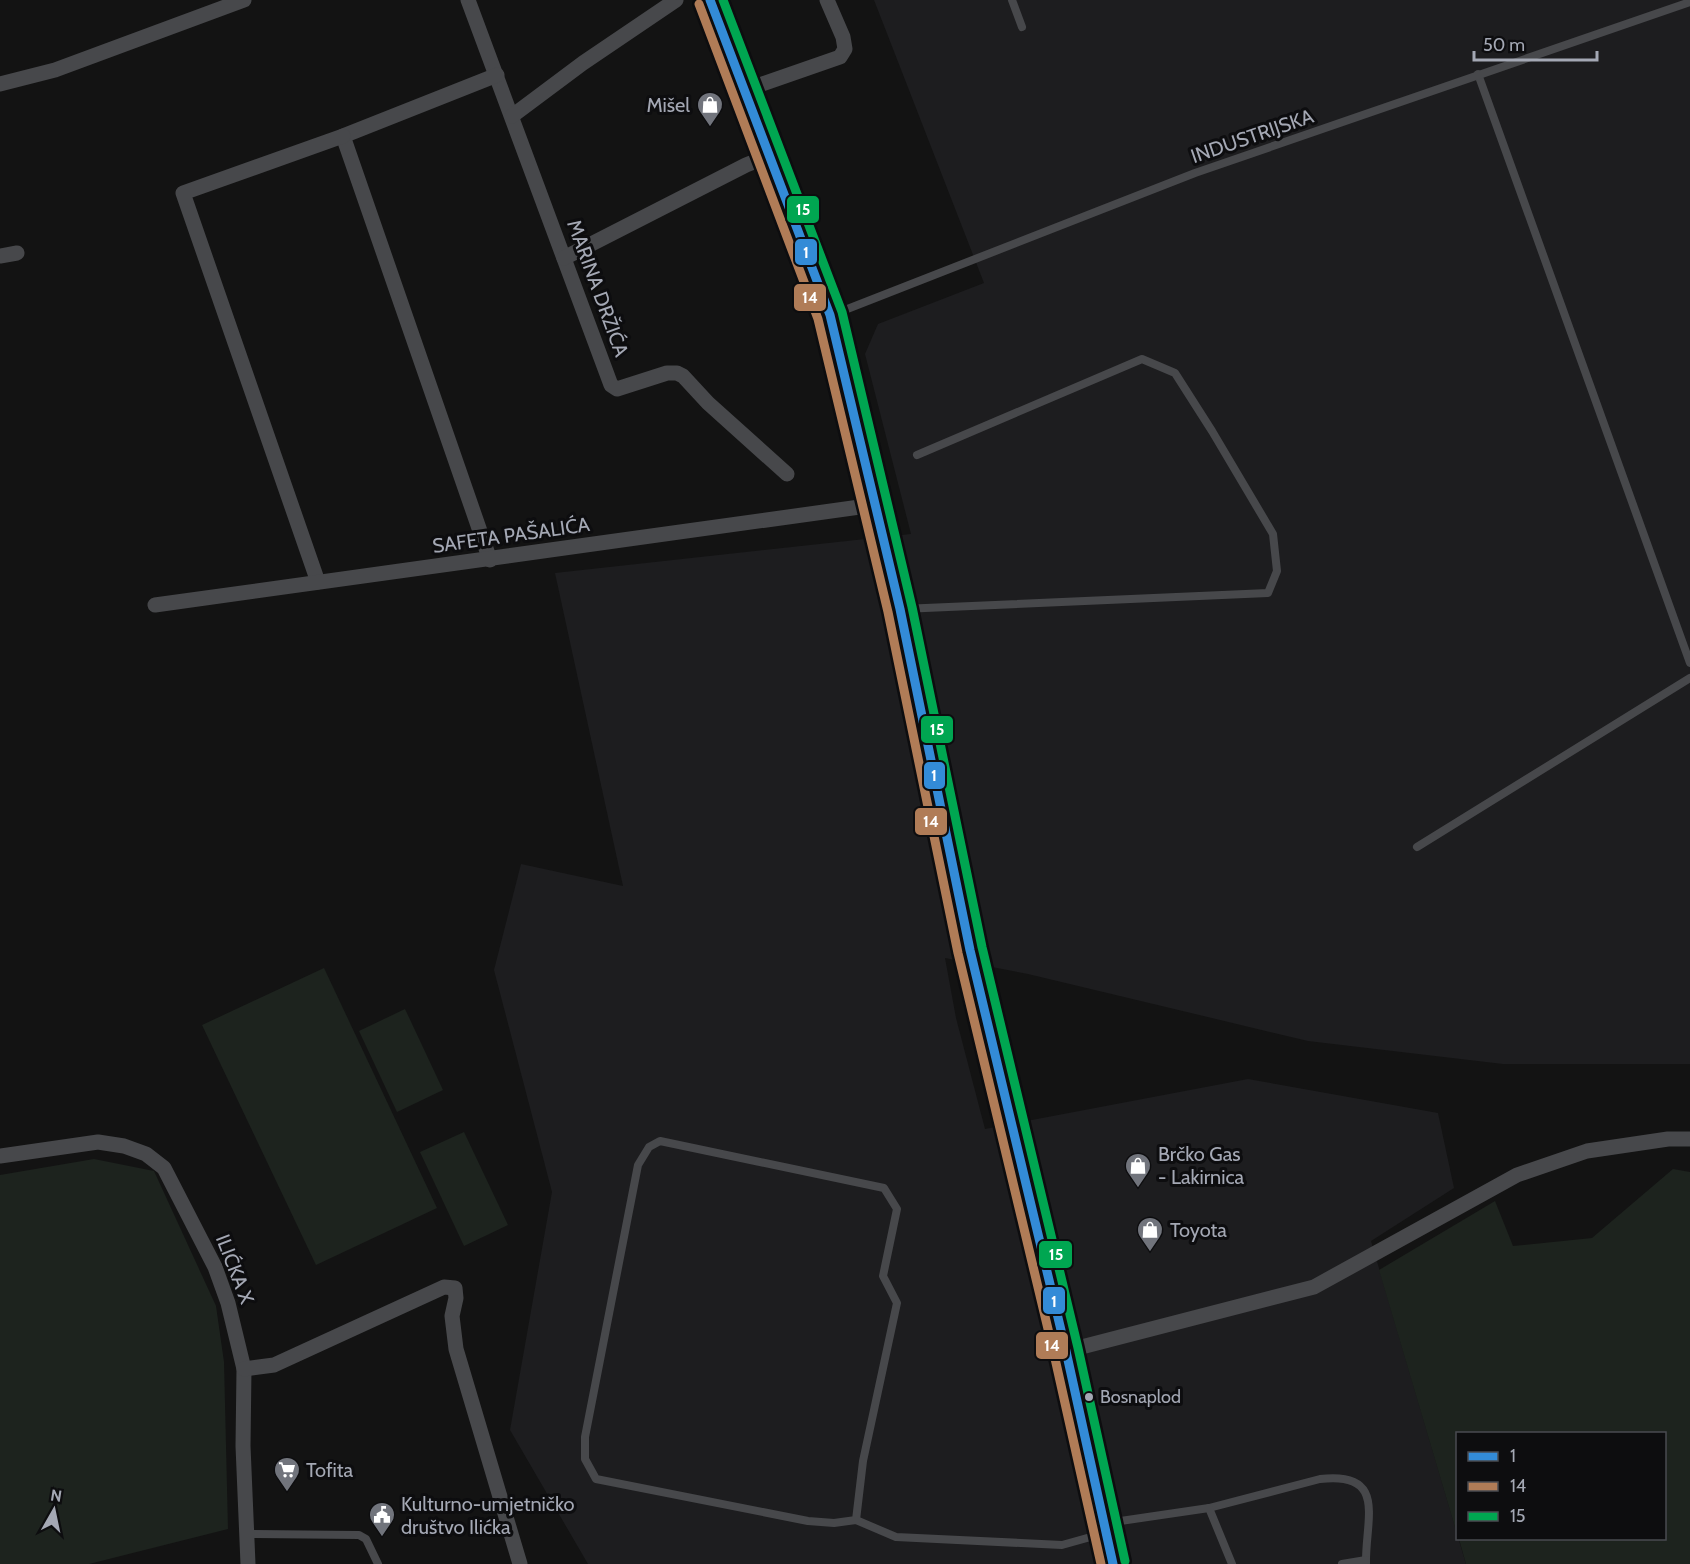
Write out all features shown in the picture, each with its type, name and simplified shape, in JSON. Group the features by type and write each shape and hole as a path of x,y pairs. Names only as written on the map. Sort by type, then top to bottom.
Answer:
{"main road":[{"path":"710,0 771,155 830,315 900,609 970,950 1066,1351 1113,1564"}],"street":[{"path":"0,84 55,70 244,0"},
{"name":"MARINA DRŽIĆA","path":"468,0 611,385 617,389 667,373 677,373 683,376 708,403 787,474"},
{"path":"512,116 583,63 676,0"},
{"path":"745,90 840,57 845,49 843,37 827,0"},
{"path":"318,582 183,193 343,136 497,75"},
{"path":"343,136 490,560"},
{"path":"564,258 736,170 771,155"},
{"path":"0,256 17,253"},
{"name":"SAFETA PAŠALIĆA","path":"155,605 874,505"},
{"path":"1066,1351 1314,1287 1521,1173 1587,1151 1690,1138"},
{"name":"ILIĆKA X","path":"0,1156 98,1142 124,1146 146,1154 164,1168 215,1267 228,1303 244,1369 243,1446 248,1564"},
{"path":"244,1369 273,1365 444,1287 454,1288 456,1298 452,1316 456,1349 520,1564"}],"lane":[{"path":"1012,0 1022,27"},
{"name":"INDUSTRIJSKA","path":"830,315 1195,173 1690,2"},
{"path":"1478,74 1690,663"},
{"path":"900,609 1268,593 1278,571 1273,534 1175,373 1142,359 917,455"},
{"path":"1417,848 1690,678"},
{"path":"856,1520 863,1461 897,1303 883,1276 897,1209 884,1188 660,1141 649,1147 638,1165 585,1437 585,1459 596,1479 808,1521 834,1523 856,1520 896,1537 1062,1545 1105,1529 1209,1508 1320,1479 1337,1477 1361,1485 1369,1503 1366,1562 1342,1564"},
{"path":"1209,1508 1232,1564"},
{"path":"247,1534 359,1535 366,1539 378,1564"}],"shaded area":[{"path":"874,0 1690,0 1690,1064 1503,1064 1308,1041 1028,974 945,958 956,1018 985,1129 1248,1079 1438,1113 1454,1188 1371,1241 1456,1530 1456,1540 1459,1540 1466,1564 588,1564 510,1430 552,1192 494,970 521,864 623,886 555,573 911,534 865,354 878,324 984,283"},
{"path":"324,968 437,1208 316,1265 202,1025"},
{"path":"405,1009 443,1090 397,1112 359,1031"},
{"path":"464,1132 508,1225 464,1246 420,1152"},
{"path":"94,1159 154,1171 216,1306 224,1362 228,1529 89,1564 0,1564 0,1175"},
{"path":"1673,1169 1690,1172 1690,1564 1466,1564 1459,1540 1666,1540 1666,1432 1456,1432 1456,1531 1379,1270 1495,1201 1513,1246 1592,1238"}],"transit line":[{"name":"1","path":"710,0 830,315 900,609 970,950 1066,1351 1113,1564"},
{"name":"15","path":"723,0 842,312 912,607 982,947 1078,1348 1125,1561"},
{"name":"14","path":"699,4 818,319 888,612 958,953 1054,1354 1101,1564"}],"place":[{"name":"Mišel","path":"710,128"},
{"name":"Brčko Gas - Lakirnica","path":"1138,1189"},
{"name":"Toyota","path":"1150,1253"},
{"name":"Bosnaplod","path":"1089,1397"},
{"name":"Tofita","path":"287,1493"},
{"name":"Kulturno-umjetničko društvo Ilićka","path":"382,1538"}]}
